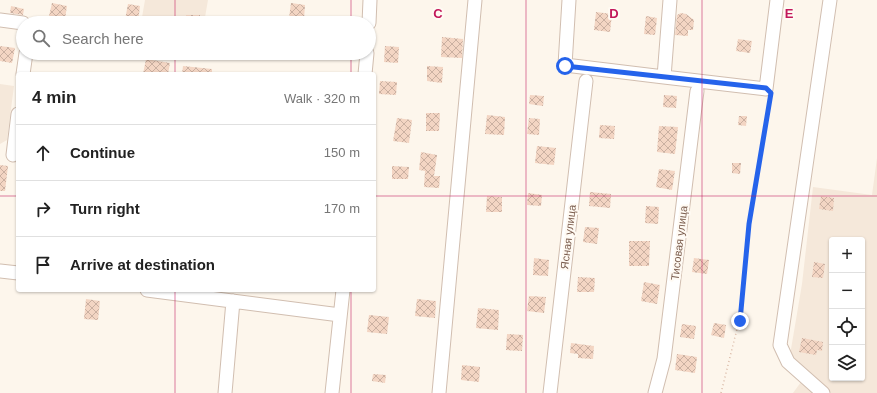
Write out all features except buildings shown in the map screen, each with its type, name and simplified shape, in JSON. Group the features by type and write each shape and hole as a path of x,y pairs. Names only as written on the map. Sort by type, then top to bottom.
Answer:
{"street":[{"path":"369,16 370,0"},
{"path":"439,393 475,0"},
{"path":"569,0 565,66 766,88 777,0"},
{"path":"664,77 670,0"},
{"path":"823,393 788,362 780,345 830,0"},
{"path":"0,20 16,23"},
{"path":"23,72 25,60"},
{"path":"365,72 366,60"},
{"name":"Ясная улица","path":"550,393 586,80"},
{"name":"Тисовая улица","path":"655,393 664,359 697,92"},
{"path":"10,155 16,124"},
{"path":"0,271 16,273"},
{"path":"163,292 340,315"},
{"path":"332,393 343,292"},
{"path":"225,393 233,301"}],"path":[{"path":"721,393 740,321 749,224 771,93 766,88"}],"shaded area":[{"path":"145,0 208,0 205,16 142,16"},
{"path":"0,84 14,86 7,140 0,144"},
{"path":"877,158 877,393 831,393 790,355 802,284 813,187 872,195"},
{"path":"801,382 814,393 793,393"}],"route":[{"path":"565,66 766,88 771,93 749,224 740,321"}]}
